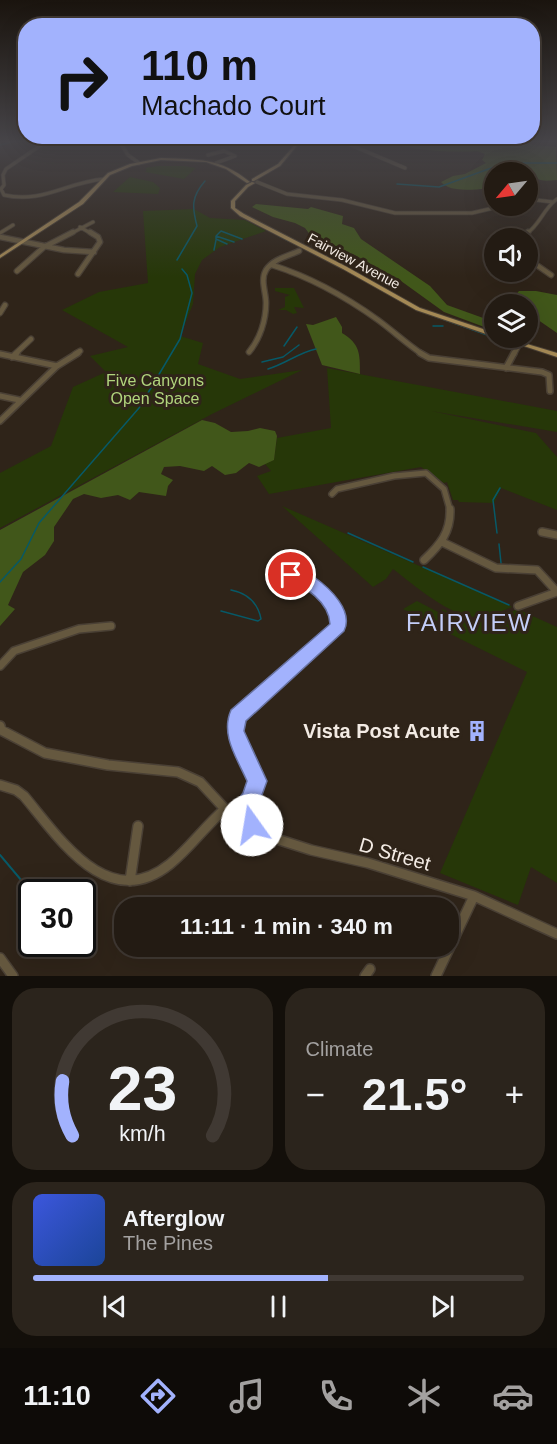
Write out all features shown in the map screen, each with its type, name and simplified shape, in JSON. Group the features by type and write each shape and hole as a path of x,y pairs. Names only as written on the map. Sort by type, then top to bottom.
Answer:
{"main road":[{"path":"0,255 74,208 97,187"},
{"name":"Fairview Avenue","path":"249,187 232,205 242,215 418,309 484,331"},
{"path":"537,348 557,355"}],"street":[{"path":"3,187 1,189 4,195 22,198 48,196 69,187"},
{"path":"269,187 287,194 342,200 395,213 471,213 484,210"},
{"path":"538,200 556,201"},
{"path":"535,228 546,207 556,201"},
{"path":"17,271 44,247 93,222"},
{"path":"0,232 12,225"},
{"path":"78,274 100,242 98,237 80,227"},
{"path":"0,237 44,247 94,252"},
{"path":"249,352 255,345 264,317 266,304 264,277 272,265 299,251"},
{"path":"272,265 292,270 313,280 378,320 429,358 542,372 549,375 550,391"},
{"path":"538,265 551,274"},
{"path":"0,313 5,305"},
{"path":"12,357 31,339"},
{"path":"506,368 517,348"},
{"path":"0,421 19,400 57,366 80,351"},
{"path":"0,354 57,366"},
{"path":"0,396 19,400"},
{"path":"332,494 337,489 425,472 444,488 450,498 447,530 442,542 424,560"},
{"path":"542,532 557,535"},
{"path":"442,542 496,568 537,570 557,592 518,606"},
{"path":"239,813 251,799 257,781 235,731 237,716 338,627 338,612 328,600 308,581 291,575"},
{"path":"0,666 14,651 79,629 111,626"},
{"path":"0,726 1,730 27,746 45,753 108,765 178,772 200,782 225,809 168,866 155,874 130,881 111,880 94,873 82,862 24,795 0,785"},
{"name":"D Street","path":"225,809 239,813 264,834 273,838 311,850 368,863 474,896 557,934"},
{"path":"130,881 138,826"},
{"path":"436,976 474,896"},
{"path":"0,958 13,976"}],"green space":[{"path":"119,187 160,188 158,194 113,192"},
{"path":"447,187 484,187 484,189 464,190"},
{"path":"256,204 308,209 311,207 343,216 342,224 354,228 361,239 430,286 447,305 484,318 484,327 444,312 401,281 353,254 334,248 311,236 305,228 252,207"},
{"name":"Five Canyons Open Space","path":"194,209 210,218 245,220 266,231 220,247 202,260 195,274 193,304 180,336 203,343 198,364 240,379 302,370 212,414 0,528 0,473 51,446 73,387 106,372 90,356 128,347 62,310 99,292 148,283 143,211"},
{"path":"275,288 294,288 304,308 294,307 297,313 293,314 286,310 278,310 285,307 285,297 290,295 275,291"},
{"path":"519,291 536,291 557,295 557,333 538,320 538,294 516,294"},
{"path":"336,317 342,327 342,333 356,345 360,360 360,374 322,365 306,324 313,325"},
{"path":"327,368 557,411 557,432 431,411 536,433 557,457 557,510 501,488 494,503 459,502 453,500 447,482 444,483 421,467 269,494 257,476 271,471 265,464 274,460 277,438 331,428"},
{"path":"202,420 215,423 231,432 260,428 275,431 277,436 274,460 259,467 249,463 236,473 225,475 212,466 204,471 180,466 164,467 161,474 173,480 168,486 166,496 139,492 130,500 118,495 101,498 84,494 73,499 54,527 54,541 45,555 23,572 8,605 15,609 0,626 0,530"},
{"path":"282,506 512,607 480,617 458,613 422,592 393,569 386,579 373,587"},
{"path":"417,601 438,612 441,619 431,623 403,609"},
{"path":"442,609 463,618 487,621 517,609 557,627 557,883 531,867 518,905 440,873 527,672 434,626 444,620"}],"waterway":[{"path":"177,260 197,226 194,202 201,187"},
{"path":"433,187 440,187"},
{"path":"217,235 221,231 242,239"},
{"path":"227,244 216,239 216,236 234,242"},
{"path":"279,236 289,241"},
{"path":"214,250 216,240"},
{"path":"0,582 21,559 39,523 139,408 180,339 192,293 187,275 182,269"},
{"path":"423,312 484,334"},
{"path":"433,326 443,326"},
{"path":"284,346 297,327"},
{"path":"262,362 283,357 299,345"},
{"path":"268,369 316,349"},
{"path":"497,533 493,500 500,488"},
{"path":"348,533 413,562"},
{"path":"499,544 501,563"},
{"path":"423,567 509,605"},
{"path":"221,611 258,621 261,619 251,600 231,590"},
{"path":"0,855 20,879"}],"place":[{"name":"Vista Post Acute","path":"477,731"}],"district":[{"name":"FAIRVIEW","path":"469,623"}],"route":[{"path":"252,825 239,813 251,799 257,781 235,731 237,716 338,627 338,612 328,600 308,581 291,575"}]}
